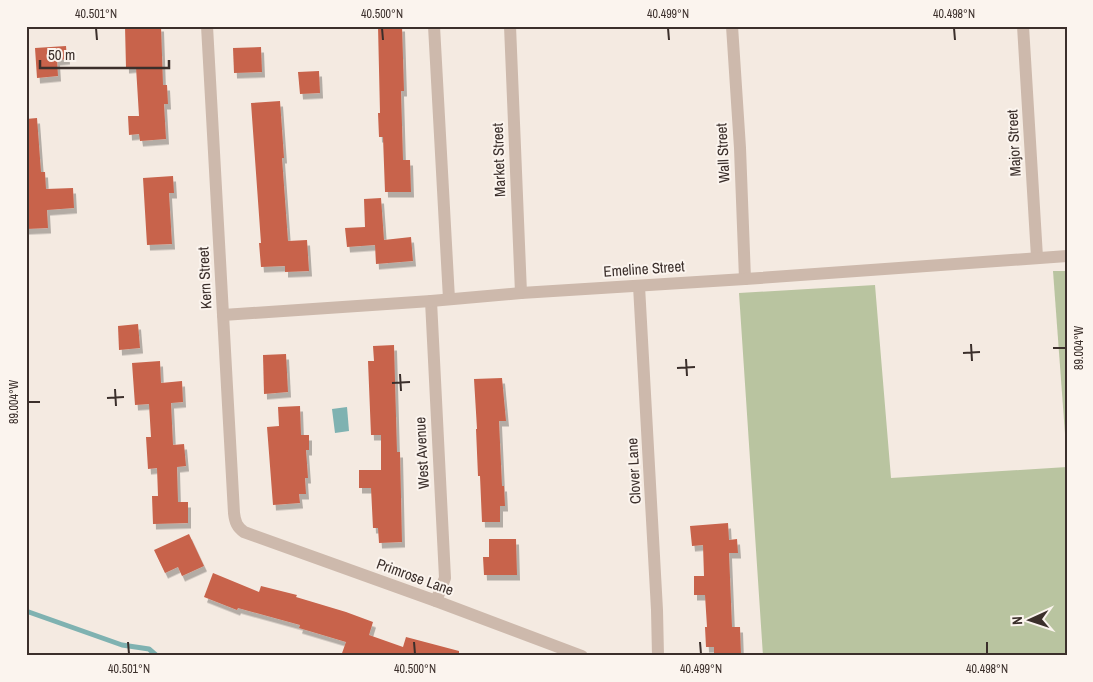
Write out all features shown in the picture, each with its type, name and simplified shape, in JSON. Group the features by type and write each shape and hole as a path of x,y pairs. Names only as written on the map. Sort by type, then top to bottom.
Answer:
{"street":[{"name":"Kern Street","path":"207,26 234,514 238,528"},
{"path":"434,26 449,299"},
{"name":"Market Street","path":"510,26 521,293"},
{"name":"Wall Street","path":"732,26 740,148 745,279"},
{"name":"Major Street","path":"1023,26 1037,257"},
{"name":"Emeline Street","path":"223,315 1067,256"},
{"name":"Clover Lane","path":"639,286 658,656"},
{"name":"West Avenue","path":"431,301 445,578 436,601"},
{"name":"Primrose Lane","path":"238,528 244,532 582,656"}],"green space":[{"path":"1053,271 1067,271 1067,461"},
{"path":"875,285 891,478 1067,467 1067,656 763,656 739,293"}],"water":[{"path":"347,407 349,431 335,433 332,409"}],"building":[{"path":"125,26 161,26 163,85 167,85 168,104 164,104 166,139 140,141 139,134 129,135 128,116 139,116 136,67 126,68"},
{"path":"378,26 402,26 404,91 401,91 403,160 410,160 411,192 385,192 383,137 379,137"},
{"path":"66,46 67,59 57,60 58,76 37,78 35,48"},
{"path":"261,47 262,72 234,73 233,48"},
{"path":"319,71 320,93 300,94 298,72"},
{"path":"280,101 288,241 307,240 309,271 285,272 285,266 261,267 251,103"},
{"path":"37,118 41,172 45,172 46,189 73,188 74,208 47,210 48,228 26,229 26,119"},
{"path":"173,176 174,193 169,193 172,244 147,245 143,178"},
{"path":"381,198 384,240 411,237 413,261 376,264 375,245 347,247 345,228 365,227 364,199"},
{"path":"138,324 140,348 119,350 118,326"},
{"path":"394,345 397,452 400,452 402,542 379,543 378,528 373,528 371,488 359,488 359,470 381,470 381,435 371,435 368,361 374,361 373,346"},
{"path":"286,354 288,392 264,394 263,355"},
{"path":"160,361 161,383 182,381 183,402 171,403 173,445 184,444 186,466 177,467 178,502 188,502 188,523 153,524 152,496 158,496 157,468 148,469 146,437 151,437 149,404 135,405 132,363"},
{"path":"502,378 506,421 499,421 502,486 504,486 505,506 500,506 500,522 482,522 474,379"},
{"path":"300,406 301,435 309,435 309,450 306,450 308,478 305,478 306,494 299,494 300,503 273,505 267,427 279,426 278,407"},
{"path":"728,523 729,540 737,539 738,553 729,553 732,627 740,627 741,655 714,656 714,647 706,647 705,595 694,595 694,576 704,576 703,545 692,546 690,526"},
{"path":"189,534 204,566 182,576 178,567 165,573 154,550"},
{"path":"489,539 516,539 517,575 484,575 483,557 489,557"},
{"path":"213,573 259,592 261,586 297,595 296,597 373,622 369,635 403,647 406,637 459,651 459,656 341,656 346,642 299,628 300,625 238,608 237,610 204,597"}],"waterway":[{"path":"26,611 122,645 149,649 157,656"}]}
